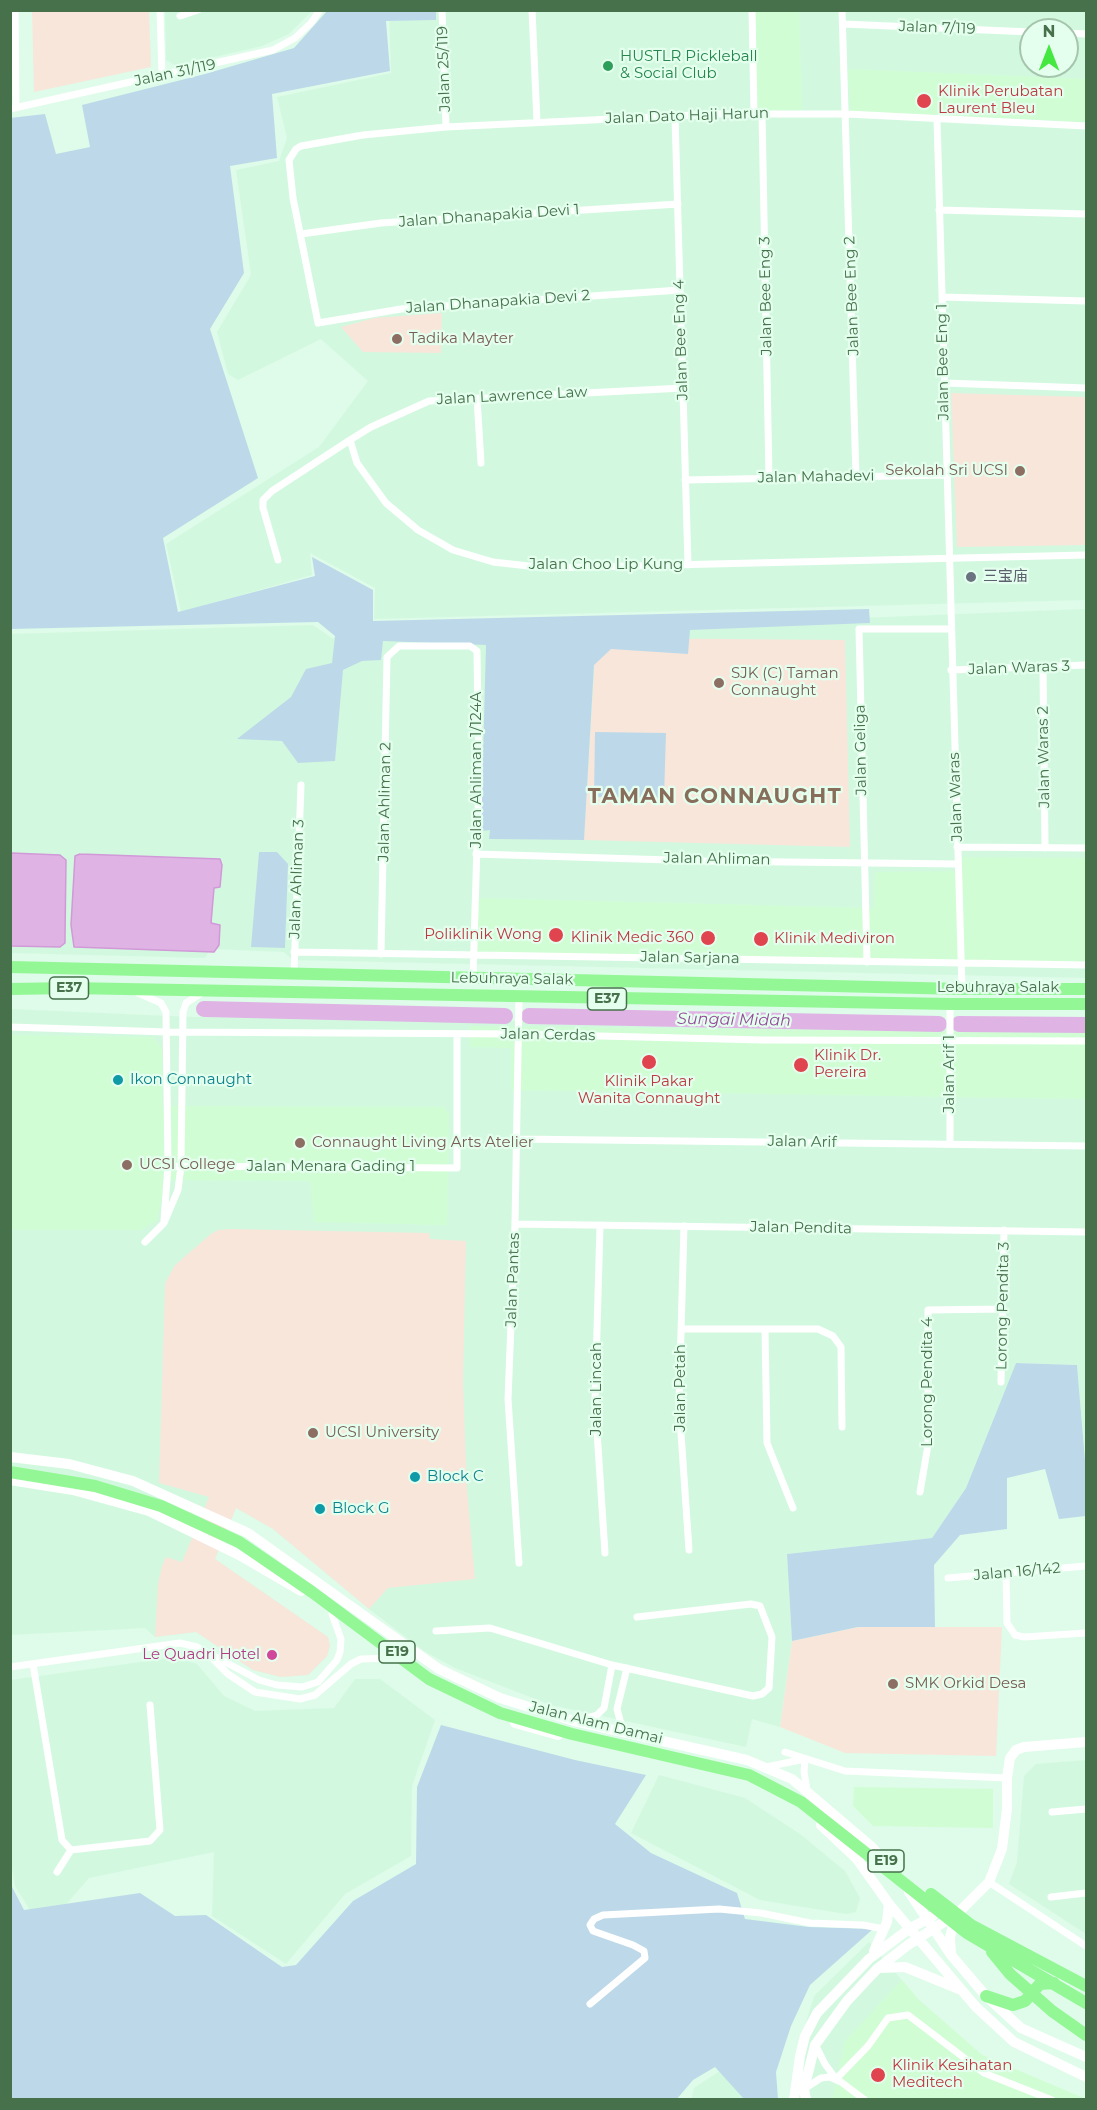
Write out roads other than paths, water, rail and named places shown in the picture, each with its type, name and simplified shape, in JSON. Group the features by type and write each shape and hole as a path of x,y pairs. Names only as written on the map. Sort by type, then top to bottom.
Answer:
{"highway":[{"name":"Lebuhraya Salak","path":"10,967 962,989 1086,989"},
{"name":"Lebuhraya Salak","path":"10,989 127,989 950,1004 1086,1004"},
{"name":"E19","path":"10,1470 95,1484 161,1503 240,1539 315,1590 429,1676 501,1710 572,1731 750,1772 801,1798 971,1925 1086,1986"},
{"name":"E19","path":"10,1470 95,1486 161,1506 239,1542 312,1592 429,1679 500,1713 572,1734 749,1775 801,1802 967,1933 1086,2003"},
{"path":"971,1925 1010,1974 1052,2012 1086,2035"},
{"path":"986,1996 1013,2005 1025,2001 1040,1984 1059,1982 1086,1986"}],"main road":[{"name":"Jalan Alam Damai","path":"10,1457 69,1464 156,1490 266,1545 439,1670 500,1698 574,1721 747,1760 792,1779 872,1847 929,1918 951,1955 986,1996 1021,2028 1086,2057"},
{"name":"Jalan Alam Damai","path":"10,1480 72,1490 149,1511 239,1555 304,1593 420,1678 497,1717 538,1731 728,1772 780,1795 813,1817 857,1859 917,1939 962,1990 1014,2042 1086,2077"},
{"path":"805,2094 815,2045 834,2017 878,1969 917,1939 955,1915 989,1882 1002,1849 1007,1809 1007,1778 1010,1758 1016,1750 1024,1747 1086,1742"},
{"path":"912,1895 953,1905 968,1904"},
{"path":"869,1959 884,1929 889,1904"},
{"path":"794,2100 805,2036 817,2013 869,1959 909,1929 929,1918 968,1904"},
{"path":"951,1955 950,1938 955,1915"},
{"path":"878,1969 905,1967 962,1990"}],"street":[{"name":"Jalan 31/119","path":"15,10 13,109 273,50 295,38 311,23 320,10"},
{"path":"160,10 162,76"},
{"path":"180,16 198,10"},
{"name":"Jalan 25/119","path":"442,10 446,127"},
{"path":"532,10 537,122"},
{"name":"Jalan Bee Eng 3","path":"752,10 758,113 769,478"},
{"name":"Jalan Bee Eng 2","path":"842,10 847,114 856,477"},
{"name":"Jalan 7/119","path":"843,24 1019,31"},
{"name":"Jalan Dato Haji Harun","path":"301,234 289,166 292,154 302,146 332,140 446,127 758,113 847,114 1086,126"},
{"name":"Jalan Bee Eng 4","path":"675,116 688,565"},
{"name":"Jalan Bee Eng 1","path":"937,119 949,606"},
{"name":"Jalan Dhanapakia Devi 1","path":"301,234 381,223 678,204"},
{"path":"939,210 1086,214"},
{"name":"Jalan Dhanapakia Devi 2","path":"301,234 318,323 400,309 680,290"},
{"path":"942,297 1086,301"},
{"path":"944,383 1086,388"},
{"name":"Jalan Lawrence Law","path":"350,440 370,427 429,400 683,388"},
{"path":"477,398 481,463"},
{"path":"278,560 263,508 263,500 272,491 350,440"},
{"name":"Jalan Choo Lip Kung","path":"350,440 357,464 384,501 418,530 453,550 493,562 531,567 1086,555"},
{"name":"Jalan Mahadevi","path":"685,480 946,475"},
{"name":"Jalan Waras","path":"949,606 962,989"},
{"name":"Jalan Geliga","path":"867,962 859,629 950,629"},
{"name":"Jalan Ahliman 1/124A","path":"391,651 399,646 470,646 477,651 473,978"},
{"name":"Jalan Ahliman 2","path":"381,954 387,657 391,651"},
{"name":"Jalan Waras 3","path":"951,670 1086,665"},
{"name":"Jalan Waras 2","path":"1043,667 1045,848"},
{"name":"Jalan Ahliman 3","path":"294,973 301,785"},
{"path":"957,847 1086,848"},
{"name":"Jalan Ahliman","path":"476,854 958,864"},
{"name":"Jalan Sarjana","path":"294,952 1086,965"},
{"path":"127,989 161,1003 166,1012 168,1166 164,1223"},
{"path":"145,1242 164,1223 178,1190 181,1166 183,1012 186,1003 205,991"},
{"name":"Jalan Pantas","path":"519,997 515,1224 508,1399 519,1563"},
{"name":"Jalan Arif 1","path":"950,1004 950,1144"},
{"name":"Jalan Cerdas","path":"10,1027 168,1032 1086,1041"},
{"name":"Jalan Menara Gading 1","path":"168,1166 457,1168 456,1034"},
{"name":"Jalan Arif","path":"517,1139 1086,1146"},
{"name":"Jalan Pendita","path":"515,1224 1086,1232"},
{"name":"Jalan Lincah","path":"600,1225 595,1401 605,1553"},
{"name":"Jalan Petah","path":"684,1226 679,1404 689,1550"},
{"name":"Lorong Pendita 3","path":"1001,1382 1004,1230"},
{"name":"Lorong Pendita 4","path":"920,1492 928,1445 928,1310 1003,1309"},
{"path":"681,1329 818,1329 838,1341 841,1347 842,1427"},
{"path":"765,1329 767,1443 793,1508"},
{"name":"Jalan 16/142","path":"948,1578 1006,1575 1086,1566"},
{"path":"1006,1575 1008,1623 1015,1635 1024,1637 1086,1633"},
{"path":"436,1631 490,1628 612,1665 753,1696 762,1694 769,1688 772,1637 760,1606 751,1604 637,1617"},
{"path":"10,1666 167,1643 197,1647 268,1683 303,1687 318,1682 337,1660 341,1638 332,1614"},
{"path":"208,1654 244,1686 264,1694 300,1699 315,1695 351,1664 362,1659 393,1658"},
{"path":"33,1664 62,1840 71,1850"},
{"path":"574,1721 589,1718 604,1708 612,1665"},
{"path":"627,1668 617,1710 621,1724 628,1732"},
{"path":"264,1694 268,1683"},
{"path":"283,1698 285,1686"},
{"path":"71,1850 150,1841 160,1830 150,1705"},
{"path":"784,1752 845,1771 862,1773 1007,1778"},
{"path":"764,1767 805,1759"},
{"path":"805,1759 804,1772 807,1790"},
{"path":"1052,1812 1086,1809"},
{"path":"57,1872 71,1850"},
{"path":"989,1882 1086,1946"},
{"path":"1052,1897 1086,1893"},
{"path":"590,2004 645,1958 644,1952 633,1945 593,1931 590,1925 594,1919 603,1915 718,1909 761,1913 810,1923 863,1925 884,1929"},
{"path":"837,2079 868,2046 888,2018 908,2015 984,2073 1052,2100"},
{"path":"815,2045 820,2058 837,2079 865,2100"},
{"path":"805,2094 821,2078 837,2079"}],"waterway":[{"name":"Sungai Midah","path":"204,1009 505,1016"},
{"name":"Sungai Midah","path":"529,1016 939,1024"},
{"name":"Sungai Midah","path":"959,1024 1086,1025"}],"place":[{"name":"HUSTLR Pickleball & Social Club","path":"608,66"},
{"name":"Klinik Perubatan Laurent Bleu","path":"924,101"},
{"name":"Tadika Mayter","path":"397,339"},
{"name":"Sekolah Sri UCSI","path":"1020,471"},
{"name":"三宝庙","path":"971,577"},
{"name":"SJK (C) Taman Connaught","path":"719,683"},
{"name":"Poliklinik Wong","path":"556,935"},
{"name":"Klinik Medic 360","path":"708,938"},
{"name":"Klinik Mediviron","path":"761,939"},
{"name":"Klinik Pakar Wanita Connaught","path":"649,1062"},
{"name":"Klinik Dr. Pereira","path":"801,1065"},
{"name":"Ikon Connaught","path":"118,1080"},
{"name":"Connaught Living Arts Atelier","path":"300,1143"},
{"name":"UCSI College","path":"127,1165"},
{"name":"UCSI University","path":"313,1433"},
{"name":"Block C","path":"415,1477"},
{"name":"Block G","path":"320,1509"},
{"name":"Le Quadri Hotel","path":"272,1655"},
{"name":"SMK Orkid Desa","path":"893,1684"},
{"name":"Klinik Kesihatan Meditech","path":"878,2075"}],"district":[{"name":"TAMAN CONNAUGHT","path":"715,797"}]}
